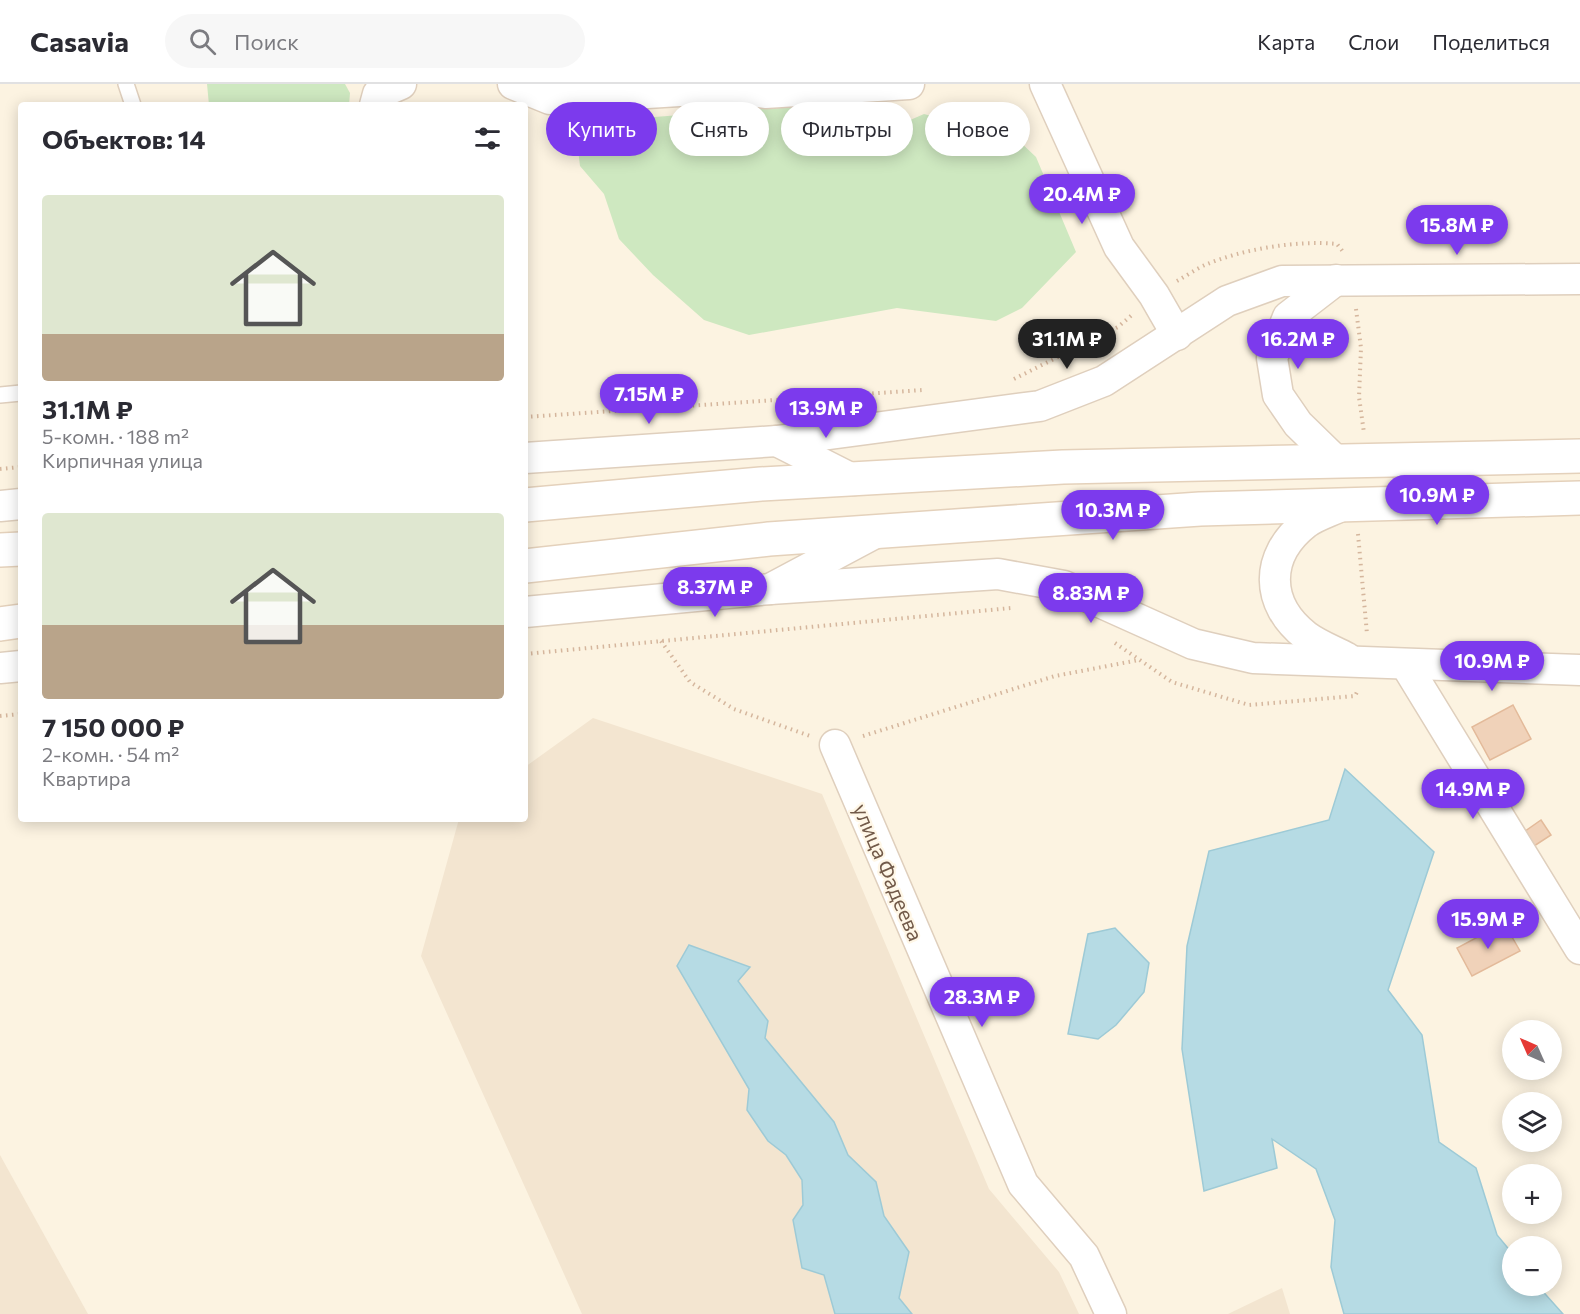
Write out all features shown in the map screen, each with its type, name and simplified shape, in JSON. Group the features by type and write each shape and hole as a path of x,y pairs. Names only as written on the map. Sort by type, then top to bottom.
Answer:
{"main road":[{"path":"528,505 760,484 1063,467 1580,456"},
{"path":"528,566 769,539 1200,509 1352,518 1527,498 1580,498"},
{"path":"0,550 18,549"},
{"path":"0,624 18,621"}],"street":[{"path":"513,84 550,99 728,88 765,93 909,84"},
{"path":"1046,84 1119,247 1154,295 1177,336"},
{"path":"528,458 777,441 1040,406 1104,381 1177,336 1227,301 1282,281 1580,279"},
{"path":"1336,461 1298,424 1278,395 1272,358 1288,317 1344,280"},
{"path":"777,441 854,480"},
{"path":"0,506 18,504"},
{"path":"1352,518 1306,523 1285,546 1273,575 1280,608 1306,636 1361,662"},
{"path":"770,589 877,532"},
{"path":"528,612 770,589 998,574 1064,586 1193,644 1253,658 1580,670"},
{"path":"1406,665 1580,949"},
{"path":"0,668 18,666"},
{"name":"улица Фадеева","path":"835,745 1023,1184 1084,1256 1112,1314"}],"lane":[{"path":"126,84 132,102"},
{"path":"0,395 18,393"}],"path":[{"path":"1012,380 1118,327 1154,295 1206,265 1270,246 1322,242 1337,244 1350,261 1344,280 1361,348 1359,397 1366,442"},
{"path":"528,417 930,389"},
{"path":"0,469 18,467"},
{"path":"1112,640 1172,682 1249,705 1355,696 1361,662 1352,518"},
{"path":"528,654 1013,608"},
{"path":"661,641 690,682 734,709 835,745 1055,676 1139,660"},
{"path":"0,716 18,714"}],"shaded area":[{"path":"593,718 822,794 989,1189 1059,1272 1079,1314 582,1314 421,956 458,822 528,822 528,765"},
{"path":"0,1155 88,1314 0,1314"},
{"path":"1282,1288 1290,1314 1228,1314"}],"green space":[{"path":"207,84 345,84 350,93 349,102 209,102"},
{"path":"781,107 781,156 913,156 913,119 924,114 925,156 1030,156 1030,151 1036,157 1076,252 1022,308 996,321 897,308 749,335 704,320 653,275 619,239 604,194 580,166 579,156 657,156 657,117 669,116 669,156 769,156 769,108"}],"water":[{"path":"1345,769 1434,852 1388,990 1422,1035 1439,1142 1476,1168 1497,1235 1502,1241 1502,1296 1547,1296 1563,1314 1344,1314 1331,1267 1335,1220 1316,1169 1272,1139 1277,1168 1204,1191 1182,1049 1187,946 1209,851 1329,820"},
{"path":"1115,928 1149,963 1144,992 1116,1025 1098,1039 1068,1034 1088,934"},
{"path":"689,945 750,967 738,981 768,1021 765,1038 834,1122 848,1155 876,1182 884,1216 909,1252 899,1298 912,1314 835,1314 824,1275 802,1268 793,1220 803,1205 802,1180 786,1155 768,1141 747,1110 749,1089 677,966"}],"building":[{"path":"1513,705 1531,739 1490,760 1472,727"},
{"path":"1541,820 1551,835 1528,850 1518,836"},
{"path":"1504,923 1520,951 1472,976 1457,948"}]}
